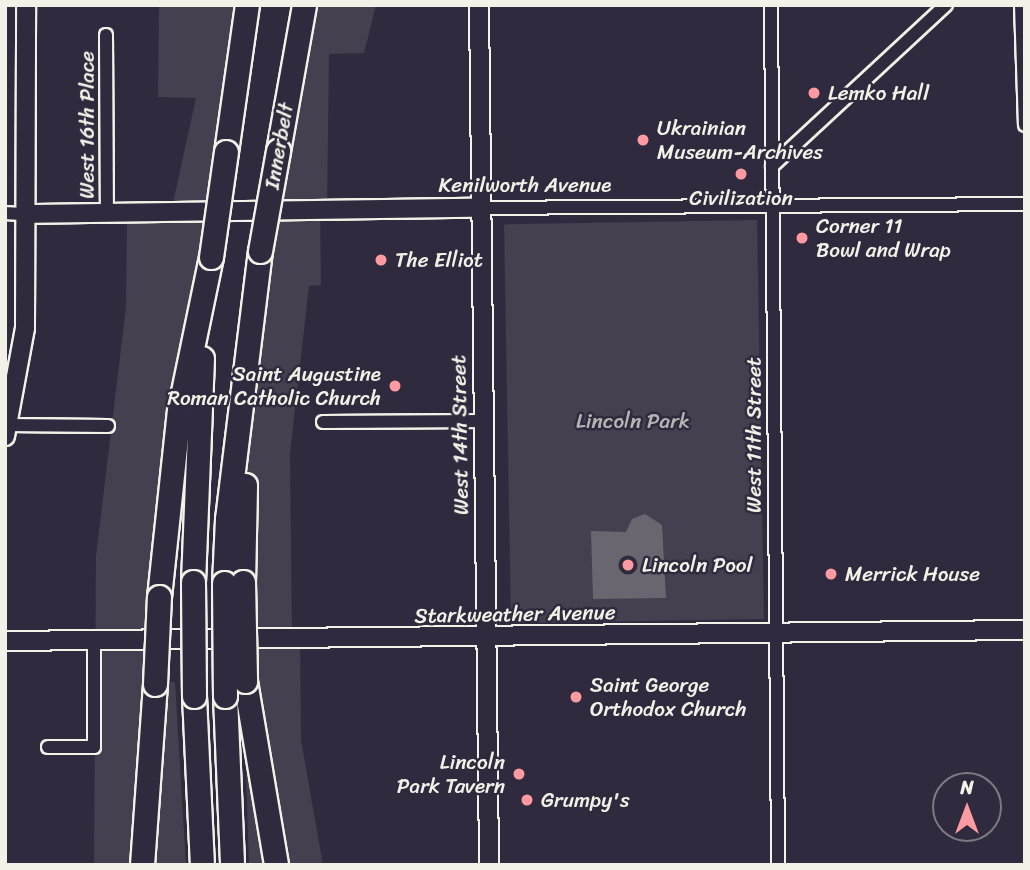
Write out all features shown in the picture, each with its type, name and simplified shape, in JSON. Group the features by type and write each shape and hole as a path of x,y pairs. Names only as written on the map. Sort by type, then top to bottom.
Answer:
{"highway":[{"path":"202,865 194,696 193,582 199,398 211,257 247,5"},
{"name":"Innerbelt","path":"234,582 254,286 304,5"},
{"path":"142,865 159,597 179,411 211,257"},
{"path":"234,582 245,681 276,865"},
{"path":"232,865 225,695 234,582"}],"street":[{"path":"26,5 25,328 11,370 6,431 108,426"},
{"name":"West 14th Street","path":"479,5 489,865"},
{"name":"West 11th Street","path":"771,5 778,865"},
{"path":"772,166 946,5"},
{"path":"1021,5 1025,125"},
{"name":"West 16th Place","path":"106,35 107,214"},
{"name":"Kenilworth Avenue","path":"26,214 1025,204"},
{"path":"5,213 26,214"},
{"path":"323,422 482,421"},
{"name":"Starkweather Avenue","path":"5,641 485,638 1025,630"},
{"path":"48,747 94,747 94,641"}],"green space":[{"path":"159,5 247,5 179,411 142,865 94,865 96,556 126,307 127,214 171,212 196,98 158,97"},
{"path":"304,5 376,5 364,53 329,54 327,208 320,209 321,285 309,286 290,453 292,639 300,639 301,740 323,865 276,865 243,582 244,503 248,395"},
{"name":"Lincoln Park","path":"757,220 764,619 511,623 504,224"},
{"path":"165,682 175,682 186,865 149,865"},
{"path":"246,775 249,779 267,865 249,865"}],"shaded area":[{"name":"Lincoln Pool","path":"645,514 662,525 666,598 593,599 591,531 626,532 632,519"}],"place":[{"name":"Lemko Hall","path":"814,93"},
{"name":"Ukrainian Museum-Archives","path":"643,140"},
{"name":"Civilization","path":"741,174"},
{"name":"Corner 11 Bowl and Wrap","path":"802,238"},
{"name":"The Elliot","path":"381,260"},
{"name":"Saint Augustine Roman Catholic Church","path":"395,386"},
{"name":"Lincoln Pool","path":"628,565"},
{"name":"Merrick House","path":"831,574"},
{"name":"Saint George Orthodox Church","path":"576,697"},
{"name":"Lincoln Park Tavern","path":"519,774"},
{"name":"Grumpy's","path":"527,800"}]}
